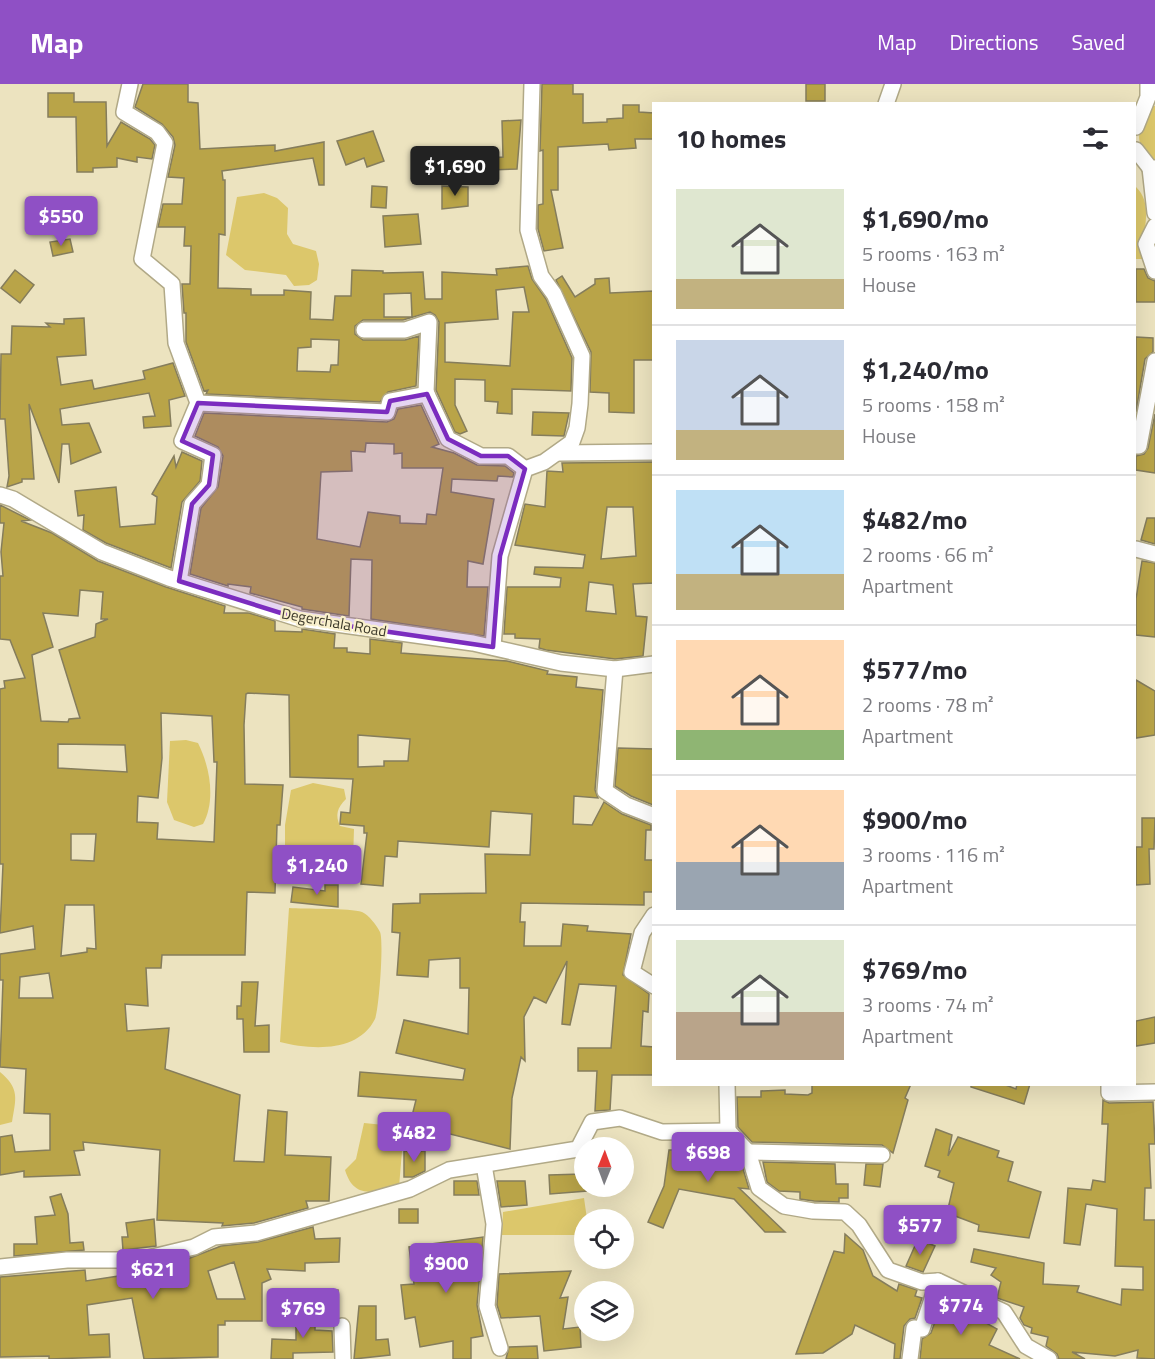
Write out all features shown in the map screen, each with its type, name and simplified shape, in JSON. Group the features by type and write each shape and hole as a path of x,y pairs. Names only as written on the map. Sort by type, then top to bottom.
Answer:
{"street":[{"path":"130,84 124,112 157,132 165,143 141,259 172,284 176,343 198,403 182,441 213,455 209,485 192,504 179,581"},
{"path":"493,647 500,556 525,469 559,453 572,442 577,428 582,356 554,294 541,276 528,230 532,84"},
{"path":"887,102 893,84"},
{"path":"1136,127 1148,97 1148,84"},
{"path":"1136,150 1152,168 1155,213"},
{"path":"1155,226 1146,244 1155,271"},
{"path":"364,330 405,330 429,322 430,342 426,345 427,394 448,439 481,456 508,456 525,469"},
{"path":"1136,446 1138,446 1155,361"},
{"path":"198,403 387,412 390,401 427,394"},
{"path":"559,453 652,452"},
{"name":"Degerchala Road","path":"0,495 13,499 102,552 179,581 300,620 493,647 561,663 615,669 652,663"},
{"path":"1136,549 1155,554"},
{"path":"615,669 605,791 626,805 652,815"},
{"path":"652,918 642,933 632,972 652,985"},
{"path":"727,1086 728,1131 748,1152 759,1188 784,1206 813,1211 844,1212 859,1225 888,1270 922,1282 938,1281 1004,1312 1026,1346 1049,1359"},
{"path":"1109,1086 1109,1093 1155,1092"},
{"path":"0,1268 67,1260 140,1260 194,1247 214,1237 256,1233 410,1189 449,1170 578,1149 592,1122 620,1118 662,1132 728,1131"},
{"path":"748,1152 882,1155"},
{"path":"484,1165 494,1224 487,1306 500,1348"},
{"path":"910,1359 914,1328 922,1329 938,1281"},
{"path":"342,1326 343,1359"}],"highlighted area":[{"path":"427,394 448,439 481,456 508,456 525,469 500,556 493,647 300,619 179,581 192,504 209,485 213,455 182,441 198,403 387,412 390,401"}],"shaded area":[{"path":"1151,106 1155,106 1155,166 1143,149 1139,137 1142,124"},
{"path":"1136,187 1142,194 1146,211 1143,259 1136,259"},
{"path":"264,193 277,198 288,208 287,234 293,244 316,251 319,264 317,280 309,285 294,286 286,275 245,270 226,255 237,197"},
{"path":"186,740 198,743 206,762 210,784 207,815 203,824 194,827 174,820 167,802 170,741"},
{"path":"313,783 344,789 346,799 338,812 338,822 340,826 354,829 353,860 346,878 303,878 285,867 285,825 291,790"},
{"path":"289,908 362,912 370,918 380,932 381,961 377,1013 367,1030 357,1038 346,1043 319,1047 280,1042"},
{"path":"0,1072 14,1089 15,1100 12,1122 0,1125"},
{"path":"364,1123 404,1127 399,1187 366,1192 354,1186 349,1180 345,1170 356,1159"},
{"path":"584,1198 586,1209 574,1209 574,1235 502,1235 503,1212"}],"building":[{"path":"143,84 188,84 188,102 198,103 200,149 275,145 275,151 324,142 324,185 319,185 313,158 222,171 223,180 225,180 225,235 219,234 218,288 251,289 251,295 284,295 284,290 311,292 310,319 333,320 335,296 351,296 352,270 383,271 383,273 423,272 425,299 442,299 442,272 497,275 496,269 528,266 532,279 546,299 572,358 571,391 512,389 512,414 497,413 498,402 485,401 485,380 455,379 455,405 467,431 460,434 455,432 436,390 439,322 430,312 403,320 363,320 355,326 355,334 363,340 405,340 419,336 416,386 388,392 380,402 206,394 208,390 204,391 186,342 186,313 184,313 182,284 190,284 191,246 184,246 185,227 158,227 163,204 182,204 184,178 168,177 175,145 173,137 162,124 135,107","holes":["524,287 529,312 513,312 510,366 445,362 445,323 498,319 496,290","411,293 412,317 384,317 384,294","311,339 339,340 338,365 331,365 330,372 297,371 298,348 311,347"]},
{"path":"542,84 573,84 573,94 583,94 583,123 607,122 607,119 623,118 623,105 639,105 639,112 652,113 652,139 635,139 636,148 609,150 608,144 558,147 558,190 551,190 563,248 544,251 538,229 538,205 543,204 543,150 540,151"},
{"path":"806,84 825,84 825,101 806,101"},
{"path":"48,93 74,93 74,102 106,102 107,146 121,122 150,139 155,145 152,159 137,157 137,162 117,158 117,167 93,168 93,172 77,172 76,117 48,117"},
{"path":"521,120 517,169 491,170 491,158 503,157 502,121"},
{"path":"373,131 384,161 367,167 364,158 346,165 337,141"},
{"path":"372,186 387,187 386,208 371,207"},
{"path":"442,186 468,187 468,206 442,209"},
{"path":"418,214 421,244 385,247 383,216"},
{"path":"70,239 73,252 53,256 50,242"},
{"path":"1136,269 1144,269 1148,278 1155,281 1155,302 1136,302"},
{"path":"15,270 34,285 20,303 1,288"},
{"path":"562,276 575,297 595,284 595,279 609,278 610,293 652,291 652,360 634,360 634,413 609,412 609,393 590,392 591,352 556,280"},
{"path":"84,318 86,355 57,357 61,385 92,380 94,389 145,379 143,371 173,363 185,396 169,400 171,426 144,428 143,417 155,416 149,393 60,409 62,425 89,423 101,452 71,464 69,444 62,444 59,483 29,404 34,479 22,479 22,482 7,487 9,476 5,419 0,419 1,354 11,354 12,326 50,327 46,323 64,324 64,319"},
{"path":"1136,337 1153,338 1153,352 1145,359 1136,412"},
{"path":"421,405 439,444 432,447 454,453 477,465 505,466 514,473 513,477 498,476 497,481 452,479 451,492 494,499 483,564 468,561 467,587 488,587 484,636 371,619 372,560 351,559 349,616 302,609 302,607 250,593 251,587 228,584 228,586 190,574 201,508 218,487 223,456 218,447 195,436 204,413 387,422 394,419 398,409","holes":["366,443 394,444 394,454 402,453 402,468 443,468 436,515 427,514 426,524 400,523 400,516 368,512 360,547 317,539 321,472 352,471 351,451 365,452"]},
{"path":"533,412 569,413 564,436 532,435"},
{"path":"1155,414 1155,473 1136,470 1136,456 1144,454 1148,448"},
{"path":"182,452 202,461 200,481 182,502 171,568 106,543 83,530 84,515 78,516 75,491 116,487 120,527 155,524 157,497 152,494 174,456 176,467"},
{"path":"652,462 652,583 633,584 636,616 647,617 643,656 615,659 546,650 539,648 540,639 515,638 515,634 504,634 507,587 560,587 561,578 534,574 535,567 583,568 585,555 515,545 525,504 545,507 547,471 563,472 562,463","holes":["607,507 633,507 636,556 601,559","589,582 613,585 616,614 586,611"]},
{"path":"0,505 30,520 21,521 52,533 98,561 225,606 224,613 249,613 275,621 275,631 302,632 302,629 335,634 334,648 347,648 347,652 370,654 370,639 402,643 401,653 507,661 548,671 547,674 577,677 576,687 603,690 595,790 598,798 574,796 573,824 592,825 604,802 622,814 651,825 651,830 646,830 645,860 652,860 652,892 644,892 644,905 521,903 520,922 525,922 524,946 561,946 563,924 588,926 587,931 631,934 623,975 649,994 648,1012 643,1011 641,1046 652,1047 652,1075 612,1075 610,1110 595,1111 597,1071 578,1071 578,1048 611,1048 616,986 579,984 570,1025 562,1024 567,961 546,1003 534,997 524,1017 525,1061 521,1057 512,1098 510,1149 410,1124 416,1100 358,1096 360,1072 463,1080 465,1069 396,1053 404,1020 468,1034 469,988 460,988 460,958 429,960 428,977 397,975 400,933 392,932 393,904 420,903 420,894 486,893 485,854 530,855 532,814 491,811 489,847 398,841 397,857 385,856 383,886 361,884 367,833 364,833 364,826 340,824 341,812 350,813 353,779 290,777 289,695 248,693 246,694 244,725 245,784 283,785 280,825 277,825 275,893 247,892 245,955 162,955 161,968 146,968 148,1006 125,1004 127,1031 169,1028 165,1069 240,1095 234,1161 264,1162 268,1110 287,1112 285,1155 331,1157 329,1201 306,1201 308,1208 254,1223 222,1226 223,1223 157,1220 160,1150 83,1142 84,1150 74,1151 80,1175 24,1177 24,1171 0,1175 0,1137 12,1135 15,1152 50,1150 50,1114 24,1113 26,1069 0,1067 3,980 0,980 0,954 35,949 33,926 0,933 3,864 0,864 0,689 5,688 4,681 25,678 10,640 0,639 0,576 3,576 1,552 4,523 0,523","holes":["80,590 103,592 101,619 108,619 96,624 95,637 59,650 80,718 69,719 68,722 41,721 32,655 53,647 43,613 78,616","161,713 212,716 214,762 217,762 214,842 157,839 158,823 137,822 138,796 158,798 162,758","358,735 410,739 408,761 384,761 384,766 358,767","58,744 125,745 127,772 58,768","71,834 96,834 94,861 71,860","65,905 94,905 96,949 87,948 87,952 61,956","49,973 53,998 19,998 20,977"]},
{"path":"1147,518 1155,518 1155,544 1141,540"},
{"path":"1142,561 1155,563 1155,637 1136,635 1136,599"},
{"path":"1136,680 1155,691 1155,735 1136,738"},
{"path":"618,748 652,749 652,805 615,786"},
{"path":"1142,818 1155,818 1154,849 1149,849 1150,884 1136,885 1136,847 1142,847"},
{"path":"325,885 338,885 338,907 291,902 293,887 325,891"},
{"path":"242,982 258,982 255,1026 269,1025 269,1052 244,1052 243,1019 237,1019 237,1006 241,1006"},
{"path":"1155,1017 1155,1043 1136,1046 1136,1021"},
{"path":"812,1086 910,1086 905,1098 908,1100 893,1153 882,1145 752,1142 738,1127 737,1097 761,1097 761,1091 785,1090 785,1094 808,1095 812,1093"},
{"path":"1008,1086 1016,1089 1017,1086 1029,1086 1024,1104 971,1087"},
{"path":"1103,1100 1109,1103 1153,1102 1155,1144 1149,1144 1151,1188 1145,1188 1144,1220 1155,1220 1155,1359 1137,1358 1138,1350 1115,1356 1072,1352 1085,1359 1059,1359 1057,1354 1046,1346 1048,1337 1031,1333 1032,1328 1024,1325 1020,1318 1024,1307 997,1298 1001,1282 991,1275 996,1268 971,1262 974,1249 1044,1263 1043,1284 1079,1286 1077,1292 1121,1305 1122,1289 1143,1290 1143,1267 1115,1266 1117,1209 1086,1204 1080,1245 1064,1243 1068,1188 1091,1190 1093,1180 1105,1182 1108,1124 1102,1124"},
{"path":"936,1129 952,1135 948,1156 958,1137 999,1151 997,1157 1013,1162 1008,1181 1041,1192 1029,1238 978,1231 979,1225 947,1213 954,1183 938,1177 940,1171 925,1166"},
{"path":"669,1150 729,1150 741,1162 749,1189 739,1188 785,1232 765,1232 734,1199 679,1189 663,1228 648,1222 664,1186"},
{"path":"404,1151 425,1151 425,1171 413,1177 404,1177"},
{"path":"763,1162 835,1164 836,1184 848,1184 848,1198 839,1198 839,1202 814,1201 800,1199 800,1192 779,1191 767,1182"},
{"path":"866,1164 883,1164 880,1187 864,1185"},
{"path":"574,1174 574,1192 550,1194 549,1175"},
{"path":"454,1181 477,1181 479,1195 454,1195"},
{"path":"497,1181 525,1181 527,1205 501,1207"},
{"path":"61,1194 68,1214 70,1243 83,1242 84,1250 14,1256 14,1244 37,1244 35,1217 55,1215 50,1197"},
{"path":"399,1209 418,1209 418,1223 399,1223"},
{"path":"154,1219 156,1246 123,1250 122,1237 128,1237 126,1223"},
{"path":"313,1227 315,1239 340,1238 339,1262 305,1263 305,1271 267,1269 271,1279 262,1283 262,1321 225,1321 225,1325 218,1325 218,1357 144,1359 132,1298 87,1305 89,1335 109,1334 110,1357 49,1359 49,1356 0,1357 0,1277 85,1270 86,1281 125,1275 125,1270 142,1270 185,1260 221,1246 258,1242","holes":["234,1262 245,1299 217,1299 208,1271"]},
{"path":"845,1234 863,1250 873,1276 897,1291 899,1284 917,1290 915,1296 922,1298 915,1318 910,1319 904,1326 900,1359 894,1359 895,1344 855,1325 852,1334 823,1353 796,1354 834,1251 844,1253"},
{"path":"483,1237 477,1305 483,1336 471,1338 471,1359 453,1359 453,1341 420,1347 415,1317 405,1319 401,1285 414,1284 409,1247"},
{"path":"918,1239 935,1246 923,1272 906,1266"},
{"path":"571,1271 560,1298 568,1297 563,1329 574,1328 574,1341 581,1341 581,1347 544,1351 540,1316 501,1318 497,1305 499,1274"},
{"path":"320,1290 338,1290 338,1304 320,1304"},
{"path":"942,1302 969,1306 989,1316 986,1323 997,1329 989,1345 1020,1359 920,1359 922,1339 931,1333"},
{"path":"359,1306 376,1306 376,1340 388,1339 390,1355 354,1359"},
{"path":"296,1310 315,1310 315,1330 332,1331 333,1352 293,1353 293,1359 271,1359 272,1339 296,1340"},
{"path":"537,1346 538,1359 506,1359 509,1347"}]}
